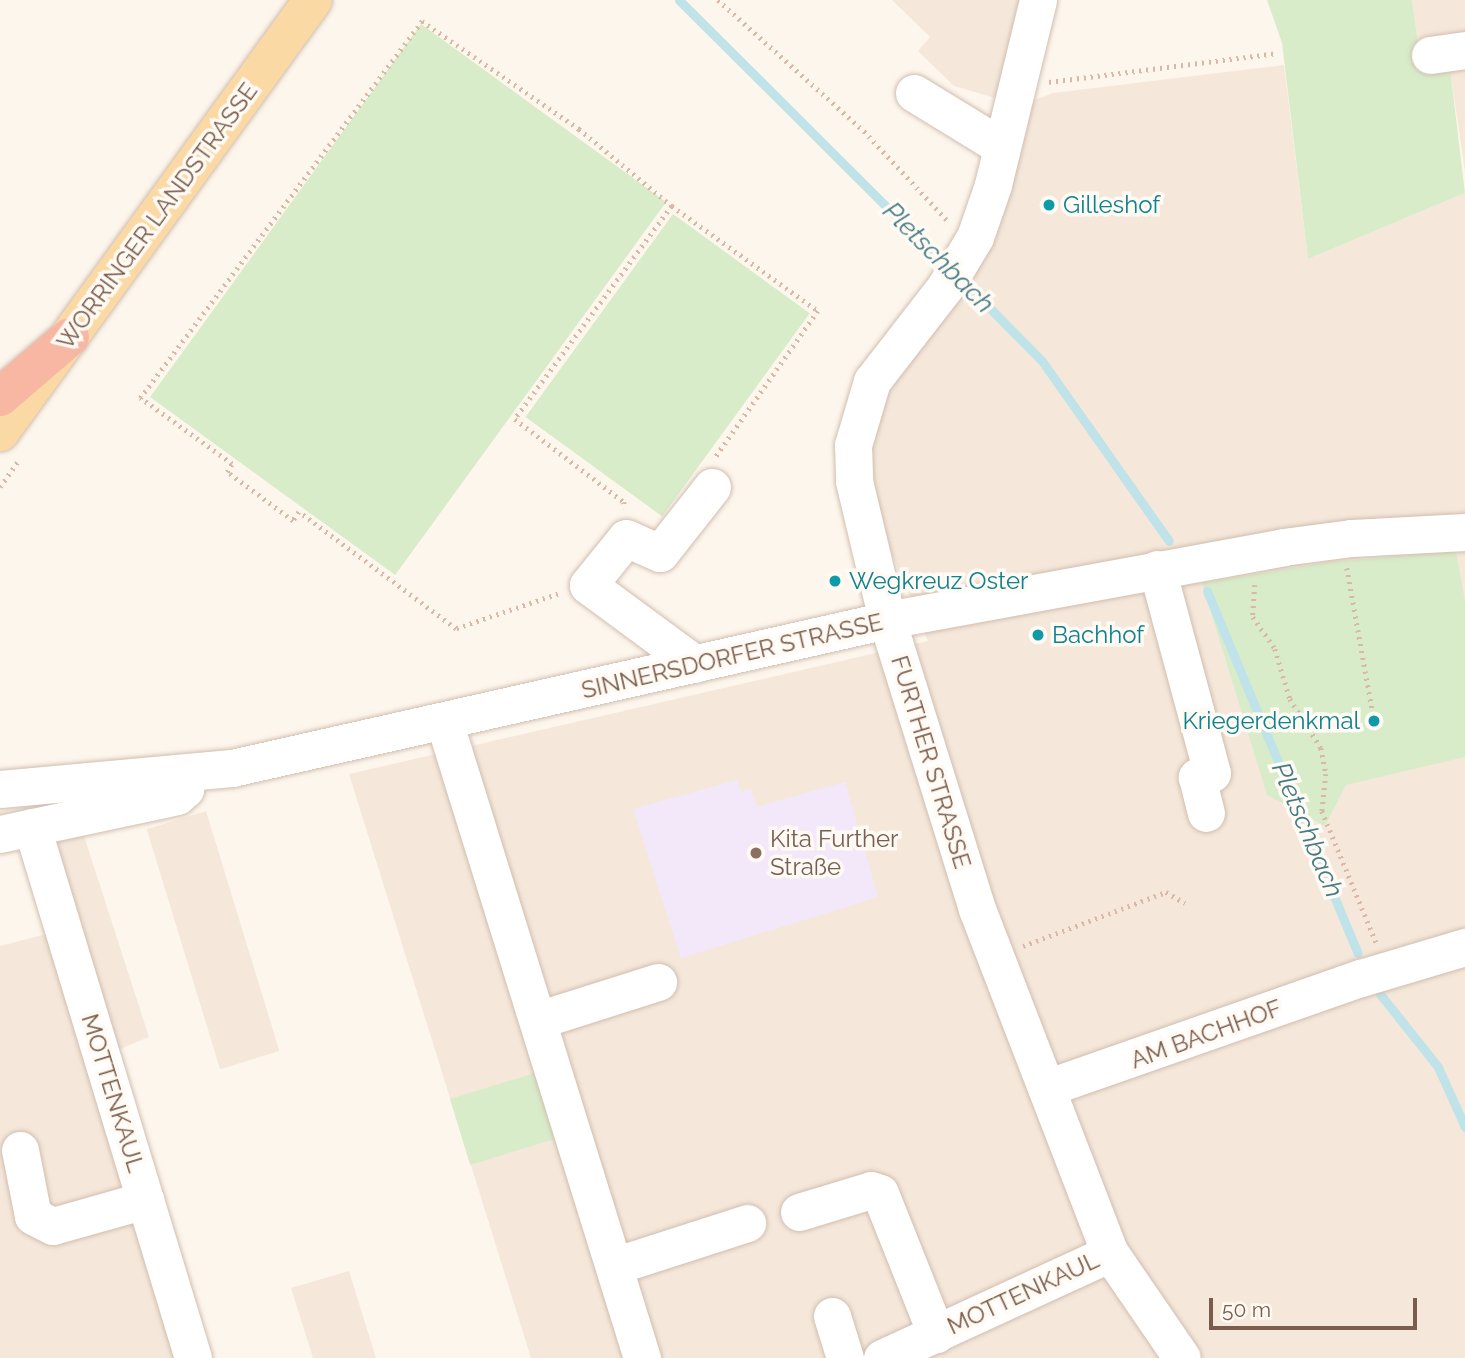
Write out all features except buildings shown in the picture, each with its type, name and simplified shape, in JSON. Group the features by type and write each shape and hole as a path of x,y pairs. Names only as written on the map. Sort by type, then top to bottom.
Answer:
{"highway":[{"path":"0,397 70,337"}],"main road":[{"name":"WORRINGER LANDSTRASSE","path":"0,432 313,0"}],"street":[{"name":"FURTHER STRASSE","path":"1038,0 1002,147 962,261 872,381 853,445 854,481 887,620 977,909 1049,1087 1110,1254 1182,1358"},
{"path":"914,93 1002,147"},
{"path":"695,664 588,585 626,538 660,553 712,487"},
{"name":"SINNERSDORFER STRASSE","path":"0,789 232,768 887,620 1263,550 1351,538 1465,532"},
{"path":"1157,569 1212,773 1197,777 1206,813"},
{"path":"444,722 642,1358"},
{"name":"MOTTENKAUL","path":"187,772 185,789 177,796 16,831 145,1200 193,1358"},
{"name":"AM BACHHOF","path":"1049,1087 1374,974 1465,947"},
{"path":"538,1020 658,982"},
{"path":"20,1150 33,1216 53,1226 145,1200"},
{"name":"MOTTENKAUL","path":"799,1212 872,1190 880,1193 936,1334"},
{"path":"614,1265 747,1223"},
{"name":"MOTTENKAUL","path":"882,1358 1110,1254"},
{"path":"832,1315 845,1358"}],"path":[{"path":"719,0 864,131 946,219 962,261"},
{"path":"588,585 568,583 554,598 456,629 299,512 293,521 227,472 232,464 140,398 422,21 579,128 672,206 818,311 705,472 712,487"},
{"path":"1016,86 1277,53"},
{"path":"626,538 624,502 516,419 672,206"},
{"path":"1263,550 1252,596 1254,617 1275,649 1290,699 1321,748 1326,774 1322,811 1374,974"},
{"path":"1349,581 1372,709"},
{"path":"996,957 1166,892 1185,903"}],"shaded area":[{"path":"892,0 1024,0 999,99 954,86 918,51 930,37"},
{"path":"1412,0 1465,0 1465,172 1450,69 1422,73"},
{"path":"1284,65 1308,259 1465,193 1465,1358 531,1358 349,774 928,641 886,539 872,470 872,429 890,389 980,263 1022,105 1053,93"},
{"name":"Kita Further Straße","path":"737,780 741,792 751,789 757,807 845,782 878,897 681,958 633,809"},
{"path":"206,811 279,1051 220,1069 147,829"},
{"path":"84,836 149,1037 94,1060 181,1358 0,1358 0,946 70,928 42,845"},
{"path":"349,1271 376,1358 313,1358 291,1288"}],"green space":[{"path":"1267,0 1412,0 1422,72 1450,68 1465,193 1308,259 1282,43"},
{"path":"421,24 666,202 395,575 150,397"},
{"path":"673,214 810,313 662,516 525,417"},
{"path":"1456,551 1465,601 1465,757 1346,785 1325,826 1267,795 1202,583 1329,562"},
{"path":"538,1072 558,1138 470,1165 450,1099"}],"waterway":[{"name":"Pletschbach","path":"679,0 948,268"},
{"name":"Pletschbach","path":"959,277 1042,361 1169,541"},
{"name":"Pletschbach","path":"1207,591 1358,953"},
{"name":"Pletschbach","path":"1380,994 1438,1067 1465,1127"}],"place":[{"name":"Gilleshof","path":"1049,205"},
{"name":"Wegkreuz Oster","path":"835,581"},
{"name":"Bachhof","path":"1038,635"},
{"name":"Kriegerdenkmal","path":"1374,721"},
{"name":"Kita Further Straße","path":"756,853"}]}
